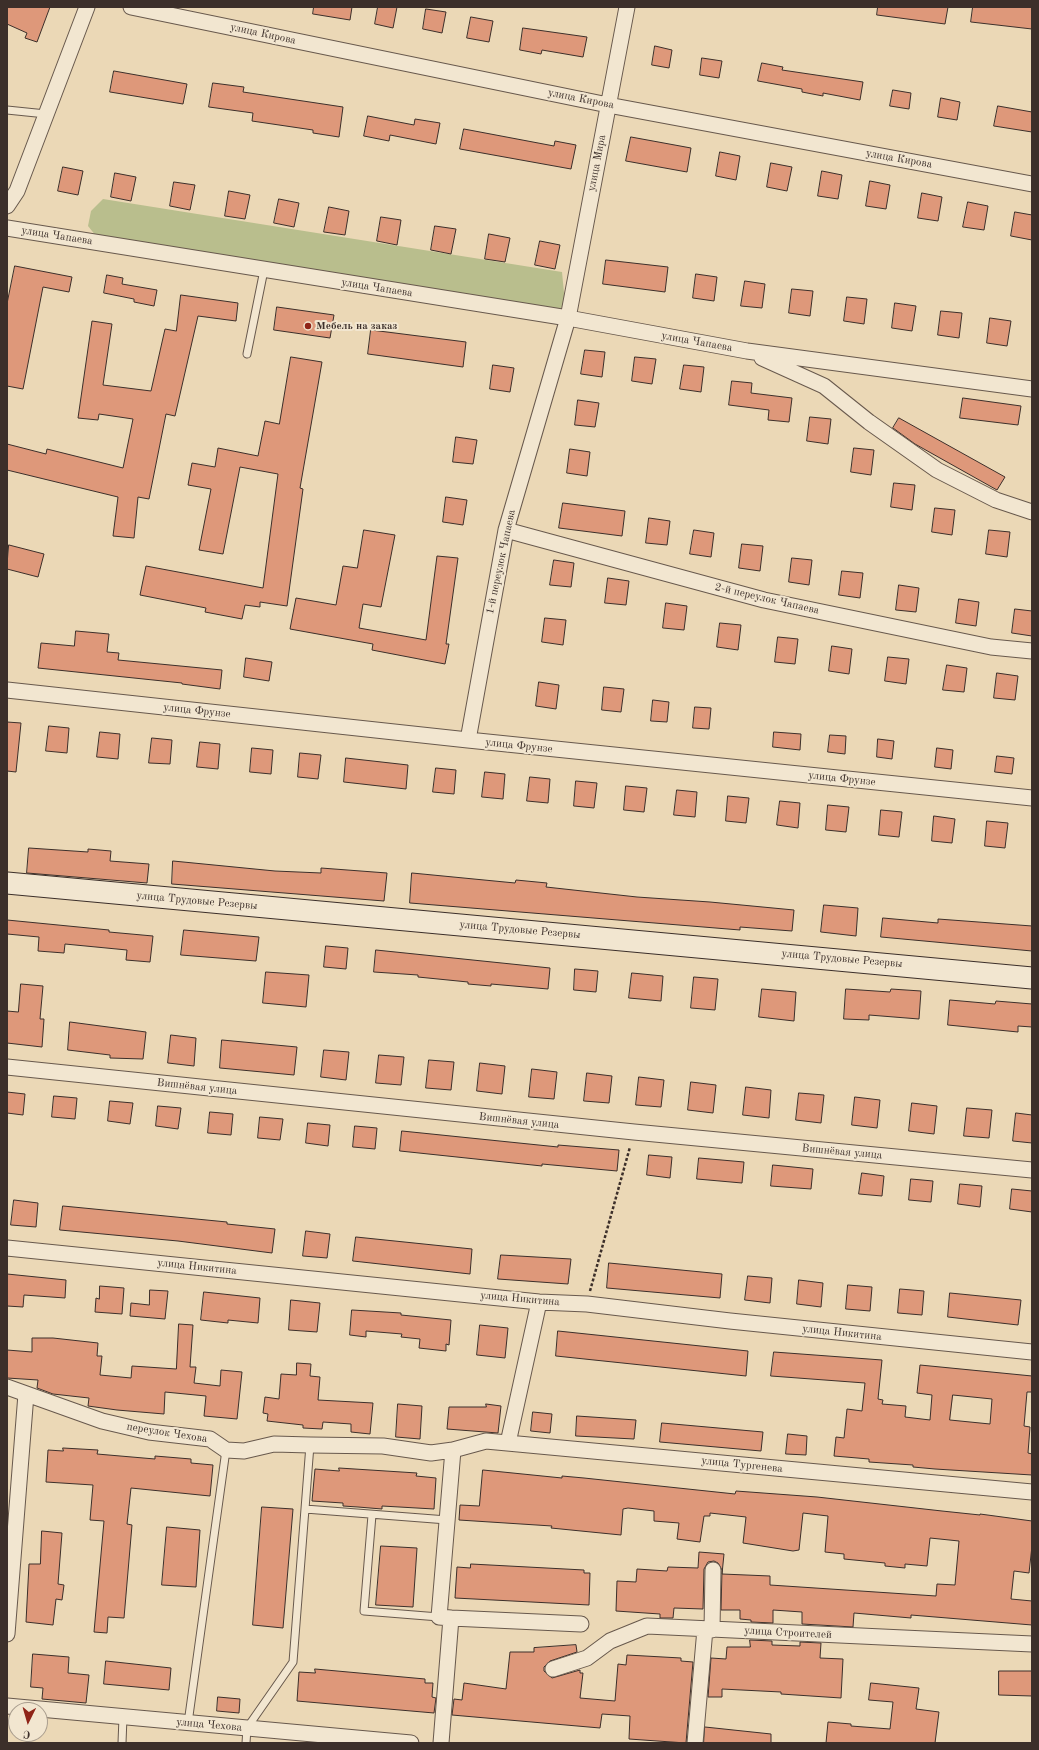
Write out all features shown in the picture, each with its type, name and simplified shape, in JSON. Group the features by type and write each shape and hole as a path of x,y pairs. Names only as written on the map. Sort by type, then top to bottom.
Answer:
{"main road":[{"name":"улица Трудовые Резервы","path":"7,883 1032,978"}],"street":[{"path":"7,206 17,191 87,7"},
{"name":"улица Кирова","path":"131,7 608,105 1032,184"},
{"name":"улица Мира","path":"568,318 627,7"},
{"name":"улица Чапаева","path":"7,228 568,318 747,351 1032,389"},
{"name":"1-й переулок Чапаева","path":"468,740 506,530 568,318"},
{"name":"улица Чапаева","path":"747,351 824,386 869,422 937,470 996,500 1032,512"},
{"name":"2-й переулок Чапаева","path":"506,530 764,600 991,647 1032,651"},
{"name":"улица Фрунзе","path":"7,690 468,740 1032,798"},
{"name":"Вишнёвая улица","path":"7,1067 634,1132 1032,1170"},
{"name":"улица Никитина","path":"7,1248 539,1302 587,1304 730,1321 1032,1352"},
{"path":"508,1443 539,1302"},
{"name":"переулок Чехова","path":"7,1388 102,1421 149,1432 210,1439 226,1450"},
{"path":"7,1634 26,1394"},
{"name":"улица Тургенева","path":"453,1450 486,1441 1032,1492"},
{"path":"226,1450 244,1451 274,1444 383,1446 431,1453 453,1450 447,1520 441,1743"},
{"path":"696,1743 709,1629 713,1570"},
{"path":"445,1618 581,1624"},
{"name":"улица Строителей","path":"553,1669 587,1658 610,1641 647,1626 1032,1644"},
{"name":"улица Чехова","path":"7,1706 188,1723 247,1733 411,1743"}],"lane":[{"path":"7,110 46,114"},
{"path":"247,354 264,270"},
{"path":"247,1733 293,1662 310,1445"},
{"path":"188,1723 226,1450"},
{"path":"305,1509 447,1520"},
{"path":"372,1515 364,1611 445,1618"},
{"path":"122,1743 123,1717"}],"path":[{"path":"587,1304 634,1132"}],"green space":[{"path":"103,199 562,272 565,303 551,320 108,251 88,226 91,211"}],"building":[{"path":"7,7 50,7 37,42 25,38 27,33 7,24"},
{"path":"314,7 352,7 350,20 313,14"},
{"path":"378,7 397,7 393,28 375,24"},
{"path":"878,7 948,7 945,24 877,15"},
{"path":"973,7 1032,7 1032,29 971,22"},
{"path":"426,9 446,12 442,33 423,29"},
{"path":"471,17 493,21 489,42 467,38"},
{"path":"523,28 587,37 583,57 542,50 541,54 520,50"},
{"path":"655,46 672,50 669,68 652,65"},
{"path":"702,58 722,61 719,78 700,75"},
{"path":"762,63 783,67 782,70 863,82 860,100 823,93 823,96 802,92 802,89 758,81"},
{"path":"114,71 187,84 183,104 110,92"},
{"path":"213,83 244,87 243,92 343,107 339,137 313,133 313,130 252,121 253,113 209,107"},
{"path":"893,90 911,93 909,109 890,106"},
{"path":"941,98 960,102 957,120 938,117"},
{"path":"998,106 1032,112 1032,132 994,126"},
{"path":"368,116 414,125 415,119 440,123 436,144 390,135 389,141 364,136"},
{"path":"464,129 554,146 555,141 576,145 571,169 460,149"},
{"path":"631,137 691,148 687,172 626,161"},
{"path":"720,152 740,156 736,180 716,176"},
{"path":"771,163 792,167 787,191 767,187"},
{"path":"63,167 83,171 78,195 58,191"},
{"path":"822,171 842,175 838,199 818,196"},
{"path":"115,173 136,177 131,201 111,197"},
{"path":"870,181 890,185 886,209 866,206"},
{"path":"174,182 195,185 190,210 170,206"},
{"path":"229,191 250,195 245,219 225,216"},
{"path":"922,193 942,197 938,221 918,218"},
{"path":"279,199 299,203 294,227 274,223"},
{"path":"968,202 988,206 984,230 963,227"},
{"path":"329,207 349,211 345,235 324,232"},
{"path":"1015,212 1032,215 1032,240 1011,236"},
{"path":"381,217 401,220 397,245 377,241"},
{"path":"435,226 456,229 451,254 431,250"},
{"path":"489,234 510,238 505,262 485,259"},
{"path":"540,241 560,245 555,269 535,265"},
{"path":"606,260 668,267 665,292 603,284"},
{"path":"15,266 72,277 69,292 43,287 23,389 7,386 7,304"},
{"path":"696,274 717,277 714,301 693,298"},
{"path":"107,275 123,278 122,284 157,290 154,306 134,302 134,299 104,293"},
{"path":"745,281 765,284 762,308 741,306"},
{"path":"792,289 813,291 810,316 789,313"},
{"path":"181,295 238,303 236,321 198,316 175,416 166,414 149,499 138,497 134,538 113,536 118,497 7,470 7,444 46,454 47,449 123,468 133,419 99,414 98,420 78,418 92,321 112,324 103,385 151,391 165,329 176,331"},
{"path":"847,297 867,299 864,324 844,321"},
{"path":"895,303 916,306 912,331 892,328"},
{"path":"277,307 334,315 330,338 274,330"},
{"path":"941,311 962,313 959,338 938,335"},
{"path":"990,318 1011,321 1007,346 987,343"},
{"path":"371,330 466,342 463,367 368,354"},
{"path":"585,350 605,352 602,377 581,374"},
{"path":"291,357 322,362 300,488 303,489 287,606 260,602 260,607 245,605 242,619 205,612 206,608 140,595 146,566 263,588 278,474 240,467 223,554 199,550 211,489 188,485 192,463 215,467 218,448 258,456 265,421 279,424"},
{"path":"635,357 656,359 652,384 632,381"},
{"path":"493,365 514,368 510,392 490,389"},
{"path":"684,365 704,367 701,392 680,389"},
{"path":"732,381 752,383 751,393 792,398 789,422 768,420 769,410 729,405"},
{"path":"963,398 1021,406 1018,425 960,418"},
{"path":"578,400 599,403 595,427 575,425"},
{"path":"810,417 831,419 828,444 807,441"},
{"path":"899,418 1005,477 997,490 915,444 893,428"},
{"path":"456,437 477,440 473,464 453,462"},
{"path":"854,448 874,450 871,475 851,472"},
{"path":"570,449 590,452 587,476 567,473"},
{"path":"894,483 915,485 912,510 891,507"},
{"path":"446,497 467,500 463,525 443,522"},
{"path":"563,503 625,511 622,536 559,528"},
{"path":"935,508 955,510 952,535 932,532"},
{"path":"649,518 670,521 667,545 646,543"},
{"path":"364,530 395,535 381,607 363,604 359,628 426,640 437,556 458,558 446,644 449,644 445,664 372,650 373,644 290,629 296,598 336,605 343,566 357,568"},
{"path":"694,530 714,533 711,557 690,554"},
{"path":"989,530 1010,532 1007,557 986,554"},
{"path":"742,544 763,546 760,571 739,568"},
{"path":"9,545 44,554 38,577 7,569"},
{"path":"792,558 812,560 809,585 789,582"},
{"path":"554,560 574,563 571,587 550,585"},
{"path":"842,571 863,573 860,598 839,595"},
{"path":"608,578 629,581 626,605 605,603"},
{"path":"899,585 919,588 916,612 896,610"},
{"path":"959,599 979,602 976,626 956,623"},
{"path":"666,603 687,606 684,630 663,628"},
{"path":"1015,609 1032,611 1032,636 1012,633"},
{"path":"545,618 566,620 563,645 542,642"},
{"path":"720,623 741,625 738,650 717,647"},
{"path":"76,631 109,634 107,652 119,653 118,660 222,670 220,689 182,683 38,668 41,643 74,646"},
{"path":"778,637 798,639 795,664 775,662"},
{"path":"832,646 852,649 849,674 829,671"},
{"path":"888,657 909,659 906,684 885,681"},
{"path":"246,658 272,662 269,681 244,677"},
{"path":"947,665 967,668 964,692 943,690"},
{"path":"997,673 1018,676 1015,700 994,698"},
{"path":"539,682 559,685 556,709 536,706"},
{"path":"604,687 624,689 621,712 602,710"},
{"path":"653,700 669,702 667,722 651,721"},
{"path":"695,707 711,708 709,729 693,728"},
{"path":"7,722 21,723 16,772 7,771"},
{"path":"49,726 69,728 67,753 46,751"},
{"path":"100,732 120,734 118,759 97,757"},
{"path":"774,732 801,734 800,750 773,747"},
{"path":"830,735 846,736 845,754 828,752"},
{"path":"152,738 172,740 170,764 149,763"},
{"path":"878,739 894,741 892,759 877,757"},
{"path":"200,742 220,744 218,769 197,767"},
{"path":"252,748 273,750 271,774 250,772"},
{"path":"937,748 953,750 951,769 935,767"},
{"path":"300,753 321,755 318,779 298,777"},
{"path":"997,756 1014,758 1012,774 995,772"},
{"path":"346,758 408,765 406,789 344,782"},
{"path":"436,768 456,770 454,794 433,792"},
{"path":"485,772 505,774 503,799 482,797"},
{"path":"530,777 550,779 548,803 527,801"},
{"path":"576,781 597,783 594,808 574,806"},
{"path":"626,786 647,788 644,812 624,810"},
{"path":"677,790 697,792 695,817 674,815"},
{"path":"728,796 749,798 746,823 726,821"},
{"path":"780,801 800,803 798,828 777,825"},
{"path":"828,805 849,807 846,832 826,830"},
{"path":"881,810 902,812 899,837 879,835"},
{"path":"934,816 955,819 952,843 932,841"},
{"path":"987,821 1008,823 1005,848 985,846"},
{"path":"29,848 88,852 88,849 111,851 110,861 149,864 147,883 27,873"},
{"path":"173,861 275,871 321,873 321,868 387,873 384,901 172,884"},
{"path":"412,873 515,883 516,880 547,883 546,887 637,897 794,910 792,931 740,927 740,930 410,903"},
{"path":"824,905 858,908 856,936 821,932"},
{"path":"883,918 938,923 938,919 1032,926 1032,951 881,937"},
{"path":"7,920 153,936 150,962 126,960 127,950 65,944 64,953 38,951 39,937 7,934"},
{"path":"184,930 259,937 256,961 181,955"},
{"path":"326,946 348,948 346,969 324,967"},
{"path":"376,950 550,968 548,989 491,984 491,986 468,984 468,982 418,977 418,975 374,972"},
{"path":"575,969 598,971 596,992 574,990"},
{"path":"266,972 309,975 306,1007 263,1003"},
{"path":"632,973 663,976 661,1001 629,998"},
{"path":"694,977 718,979 715,1010 691,1008"},
{"path":"21,984 43,986 40,1019 44,1019 42,1047 7,1043 7,1011 18,1012"},
{"path":"762,989 796,992 794,1021 759,1017"},
{"path":"846,989 890,992 891,989 921,991 919,1019 869,1015 869,1020 844,1019"},
{"path":"950,1000 995,1004 996,1001 1032,1004 1032,1027 1018,1026 1018,1032 948,1025"},
{"path":"70,1022 146,1032 143,1059 110,1058 110,1055 68,1050"},
{"path":"171,1035 196,1038 194,1066 168,1063"},
{"path":"222,1040 297,1047 294,1075 220,1068"},
{"path":"324,1050 349,1052 346,1080 321,1077"},
{"path":"379,1055 404,1057 401,1085 376,1083"},
{"path":"429,1060 454,1062 451,1090 426,1088"},
{"path":"480,1063 505,1066 502,1094 477,1091"},
{"path":"532,1069 557,1072 554,1099 529,1097"},
{"path":"587,1073 612,1076 609,1103 584,1101"},
{"path":"639,1077 664,1080 661,1107 636,1105"},
{"path":"691,1082 716,1085 713,1113 688,1110"},
{"path":"746,1087 771,1090 769,1118 743,1115"},
{"path":"7,1092 25,1094 23,1115 7,1113"},
{"path":"799,1093 824,1095 821,1123 796,1120"},
{"path":"54,1096 77,1098 75,1119 52,1117"},
{"path":"855,1097 880,1100 877,1128 852,1125"},
{"path":"110,1101 133,1103 130,1124 108,1121"},
{"path":"912,1103 937,1106 934,1134 909,1131"},
{"path":"158,1106 181,1108 178,1129 156,1126"},
{"path":"967,1108 992,1110 989,1138 964,1136"},
{"path":"210,1112 233,1114 231,1135 208,1133"},
{"path":"1016,1113 1032,1115 1032,1143 1013,1141"},
{"path":"260,1117 283,1119 280,1140 258,1138"},
{"path":"308,1123 330,1125 328,1146 306,1143"},
{"path":"355,1126 377,1128 375,1149 353,1147"},
{"path":"402,1131 558,1147 558,1145 619,1150 617,1171 542,1164 542,1166 400,1151"},
{"path":"649,1155 672,1157 670,1178 647,1175"},
{"path":"699,1158 744,1162 742,1183 697,1179"},
{"path":"773,1165 813,1169 811,1189 771,1186"},
{"path":"862,1173 884,1176 882,1196 859,1194"},
{"path":"911,1179 933,1181 931,1202 909,1200"},
{"path":"960,1184 982,1186 980,1207 958,1204"},
{"path":"1012,1189 1032,1191 1032,1212 1010,1209"},
{"path":"14,1200 38,1203 36,1227 11,1225"},
{"path":"63,1206 227,1222 227,1224 275,1229 272,1253 178,1241 60,1230"},
{"path":"306,1231 330,1234 327,1258 303,1256"},
{"path":"356,1237 472,1249 470,1274 353,1261"},
{"path":"501,1255 571,1259 568,1284 498,1279"},
{"path":"609,1263 722,1274 720,1298 607,1288"},
{"path":"7,1274 66,1280 65,1298 24,1295 23,1307 7,1306"},
{"path":"748,1276 772,1278 770,1303 745,1300"},
{"path":"799,1280 823,1283 821,1307 797,1304"},
{"path":"848,1285 872,1287 870,1311 846,1309"},
{"path":"100,1286 124,1288 122,1314 95,1312 96,1298 99,1299"},
{"path":"900,1289 924,1291 922,1315 898,1313"},
{"path":"150,1290 168,1291 165,1319 130,1316 131,1303 149,1305"},
{"path":"204,1292 260,1298 258,1323 228,1320 228,1323 201,1320"},
{"path":"950,1293 1021,1300 1018,1325 948,1317"},
{"path":"291,1300 320,1303 317,1332 289,1330"},
{"path":"352,1310 401,1313 401,1315 451,1320 449,1345 446,1344 446,1351 419,1348 420,1339 401,1337 402,1334 366,1331 366,1337 350,1335"},
{"path":"179,1324 193,1325 190,1367 196,1367 194,1383 220,1386 221,1370 242,1372 237,1419 204,1416 206,1396 165,1392 164,1414 117,1410 88,1406 89,1398 53,1394 37,1388 38,1380 7,1378 7,1350 32,1352 32,1338 53,1338 98,1343 97,1356 102,1356 100,1375 131,1378 132,1366 176,1369"},
{"path":"480,1325 508,1328 505,1358 477,1355"},
{"path":"558,1331 748,1351 746,1376 556,1356"},
{"path":"774,1352 882,1360 878,1399 883,1400 882,1404 906,1406 905,1417 930,1420 932,1395 917,1393 920,1365 1032,1376 1032,1392 1027,1392 1024,1426 1030,1427 1028,1453 1032,1454 1032,1475 913,1467 913,1465 869,1462 869,1459 834,1456 836,1437 844,1438 847,1409 862,1411 865,1383 771,1376","holes":["953,1395 992,1399 990,1424 950,1420"]},
{"path":"297,1363 311,1364 310,1376 320,1377 318,1400 373,1403 370,1434 351,1432 351,1424 323,1422 322,1429 303,1428 303,1425 267,1421 268,1414 263,1413 265,1397 279,1399 281,1374 296,1375"},
{"path":"398,1404 422,1406 420,1439 396,1437"},
{"path":"486,1404 501,1406 498,1433 447,1429 449,1407 486,1407"},
{"path":"533,1412 552,1414 550,1433 531,1431"},
{"path":"577,1416 636,1420 634,1439 576,1436"},
{"path":"662,1423 763,1432 761,1451 660,1442"},
{"path":"788,1434 807,1436 806,1455 786,1454"},
{"path":"63,1448 98,1450 97,1454 155,1459 155,1456 191,1459 191,1463 213,1465 210,1496 131,1488 127,1524 132,1525 124,1618 108,1617 107,1633 94,1632 104,1521 90,1520 93,1485 46,1482 48,1450 63,1451"},
{"path":"339,1468 417,1473 416,1476 436,1478 434,1509 382,1506 382,1509 343,1506 343,1503 312,1501 315,1469 339,1471"},
{"path":"483,1470 562,1478 562,1476 584,1478 735,1494 736,1491 817,1497 1032,1521 1032,1546 1029,1573 1014,1571 1011,1599 1032,1601 1032,1625 911,1615 911,1618 854,1613 853,1627 802,1624 802,1612 773,1610 773,1623 751,1622 751,1620 740,1619 740,1610 721,1610 722,1570 718,1563 714,1561 708,1562 704,1569 703,1609 674,1608 673,1618 660,1618 660,1614 616,1611 617,1581 636,1582 637,1569 667,1571 668,1567 698,1568 699,1552 724,1554 722,1574 770,1576 770,1585 936,1596 937,1584 955,1585 959,1541 930,1538 927,1566 905,1564 905,1568 885,1566 885,1563 844,1559 844,1554 825,1552 828,1516 803,1513 799,1550 793,1551 743,1543 746,1517 710,1513 710,1516 704,1516 700,1542 677,1539 679,1523 654,1521 654,1511 628,1508 623,1509 621,1535 551,1528 552,1526 459,1520 460,1505 479,1506"},
{"path":"262,1507 293,1509 283,1628 253,1625"},
{"path":"167,1527 200,1530 196,1587 162,1585"},
{"path":"42,1531 62,1533 58,1584 64,1585 62,1600 56,1599 53,1625 26,1622 29,1564 40,1564"},
{"path":"381,1546 417,1548 413,1607 376,1605"},
{"path":"471,1564 584,1570 584,1573 590,1573 589,1605 455,1598 457,1567 470,1568"},
{"path":"750,1640 772,1641 772,1645 800,1646 800,1642 821,1643 820,1658 843,1659 841,1698 781,1694 781,1692 722,1689 722,1697 708,1697 711,1658 726,1659 727,1647 750,1647"},
{"path":"576,1645 577,1652 550,1661 544,1667 544,1671 552,1678 580,1670 580,1673 583,1673 580,1698 615,1701 618,1664 626,1665 627,1655 681,1658 681,1661 693,1662 686,1743 629,1739 630,1716 602,1714 600,1728 452,1715 454,1699 462,1700 464,1683 506,1689 510,1652 534,1652 534,1648"},
{"path":"33,1654 69,1657 68,1673 89,1675 86,1703 42,1699 43,1688 31,1687"},
{"path":"106,1661 171,1668 169,1690 104,1684"},
{"path":"315,1669 425,1679 425,1683 433,1683 432,1697 436,1698 434,1713 297,1701 299,1672 315,1673"},
{"path":"999,1671 1032,1671 1032,1696 999,1695"},
{"path":"871,1683 919,1688 916,1709 939,1712 935,1743 826,1743 828,1722 851,1724 851,1726 890,1729 893,1702 869,1700"},
{"path":"218,1697 240,1699 239,1713 217,1711"},
{"path":"705,1727 771,1734 771,1743 704,1743"}],"place":[{"name":"Мебель на заказ","path":"308,326"}]}
